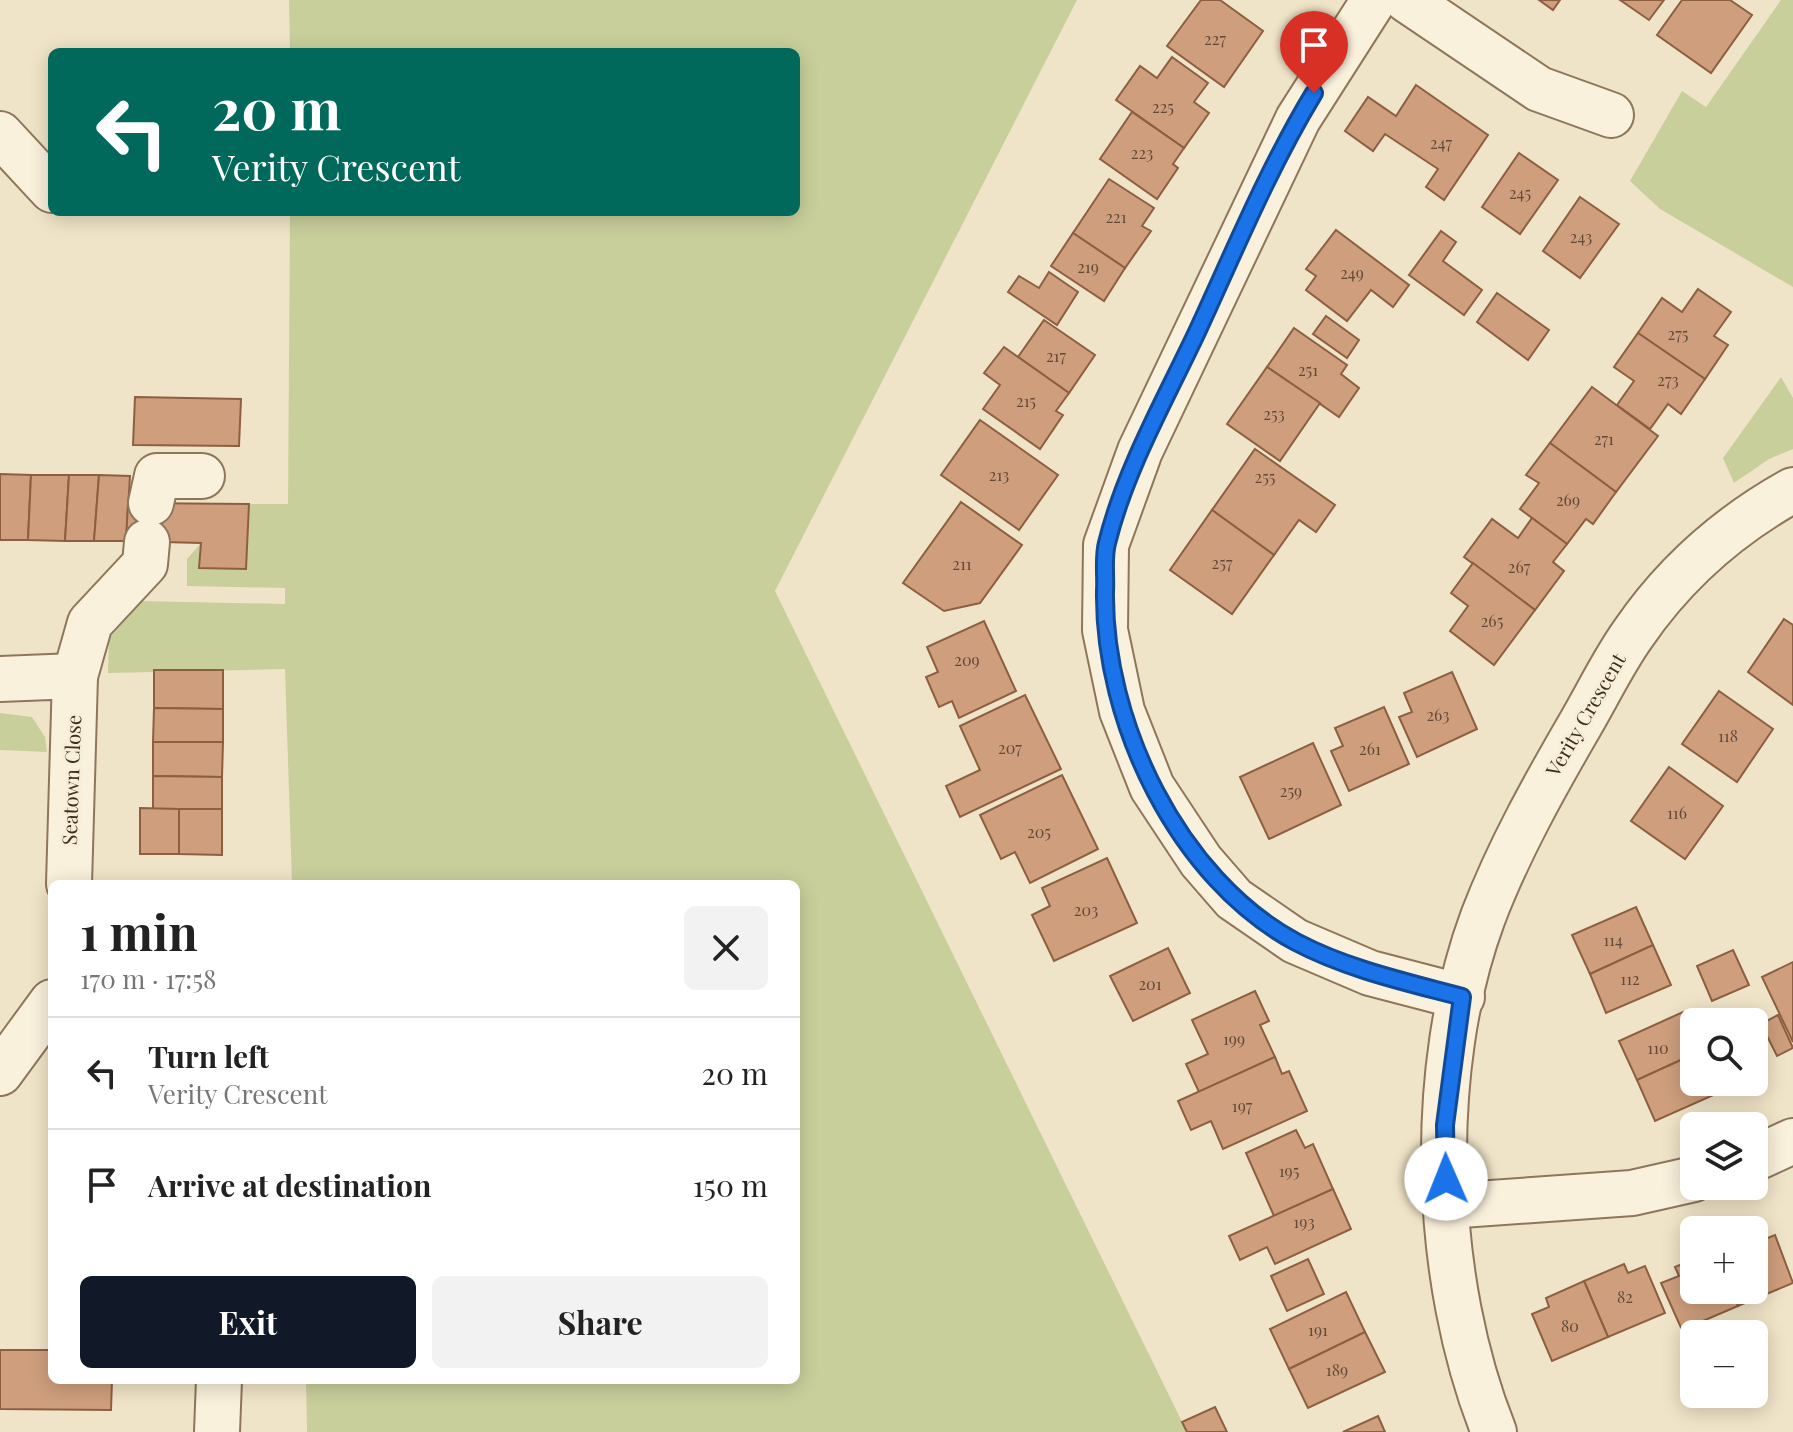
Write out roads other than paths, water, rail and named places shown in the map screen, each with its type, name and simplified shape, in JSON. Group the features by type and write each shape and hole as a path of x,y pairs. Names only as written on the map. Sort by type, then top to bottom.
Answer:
{"street":[{"path":"1374,0 1298,119 1140,451 1106,545 1105,630 1122,711 1152,787 1201,861 1234,899 1295,941 1370,973 1462,997"},
{"path":"1407,0 1539,89 1611,115"},
{"path":"2,143 48,186"},
{"name":"Seatown Close","path":"69,880 75,676 90,623 145,564 157,476 202,476"},
{"name":"Verity Crescent","path":"1494,1432 1467,1353 1454,1284 1447,1206 1445,1125 1462,997 1483,918 1531,811 1633,634 1696,560 1752,513 1793,490"},
{"path":"0,679 75,676"},
{"path":"0,1073 48,1008"},
{"path":"1768,1153 1793,1141"},
{"path":"1447,1206 1632,1193 1680,1182"},
{"path":"217,1432 219,1384"}]}
